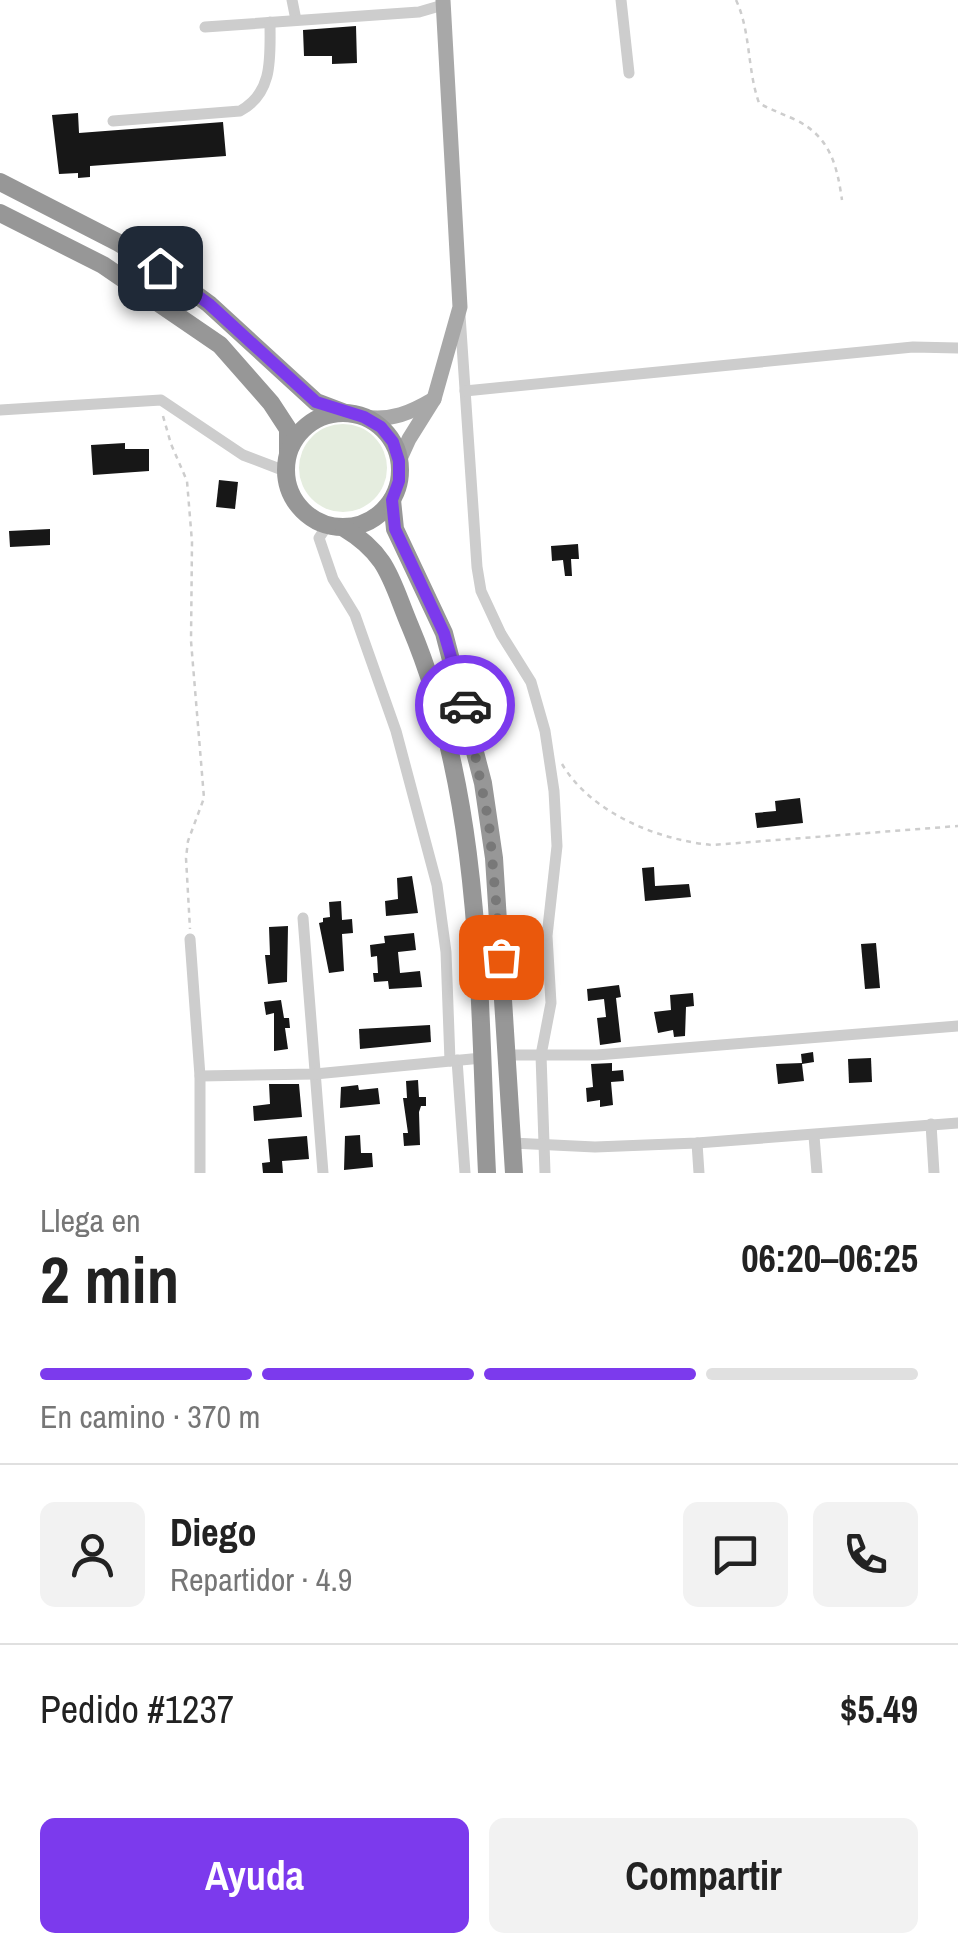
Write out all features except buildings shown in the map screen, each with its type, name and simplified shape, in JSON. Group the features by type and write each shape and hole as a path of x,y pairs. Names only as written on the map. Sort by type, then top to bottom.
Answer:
{"highway":[{"path":"0,182 160,268 220,313 316,402 381,427 393,442 399,461 399,481 392,500 380,514 363,524 336,527"},
{"path":"0,213 103,265 220,345 272,402 288,429 288,489 297,505 310,518 336,527 380,556 426,662 461,800 472,873 487,1173"},
{"path":"287,462 296,436 310,423 326,415 354,415"},
{"path":"392,500 395,529 444,633 483,783 494,858 514,1173"}],"main road":[{"path":"399,461 434,398 460,307 443,2"},
{"path":"354,415 386,420 409,413 434,398"}],"street":[{"path":"292,0 296,20"},
{"path":"369,0 370,16"},
{"path":"621,0 629,73"},
{"path":"205,26 419,12 443,2"},
{"path":"113,121 240,111 250,106 260,96 270,68 270,22"},
{"path":"460,307 476,568 501,634 531,682 554,791 557,846 547,936 551,1003 542,1055 545,1173"},
{"path":"465,391 913,347 958,348"},
{"path":"0,410 161,400 242,455 287,462"},
{"path":"336,527 319,538 324,558 356,615 390,714 436,885 446,952 465,1173"},
{"path":"304,918 323,1173"},
{"path":"190,939 200,1076 200,1173"},
{"path":"507,1055 597,1055 958,1026"},
{"path":"200,1076 315,1074 482,1058"},
{"path":"512,1142 595,1147 697,1143 958,1123"},
{"path":"931,1124 934,1173"},
{"path":"814,1136 817,1173"},
{"path":"697,1143 699,1173"}],"path":[{"path":"736,0 748,42 751,79 760,102 820,137 838,167 842,200"},
{"path":"161,400 164,426 187,481 192,542 191,641 204,798 188,840 186,858 190,939"},
{"path":"560,760 572,782 610,811 686,843 712,845 958,826"}],"shaded area":[{"path":"343,424 368,431 380,443 387,468 380,493 368,505 343,512 318,505 306,493 299,468 306,443 318,431"}],"way so far":[{"path":"465,705 483,783 494,858 501,957"}],"route":[{"path":"160,268 209,304 316,402 364,417 381,427 393,442 399,461 399,481 392,500 395,529 444,633 465,705"}]}
